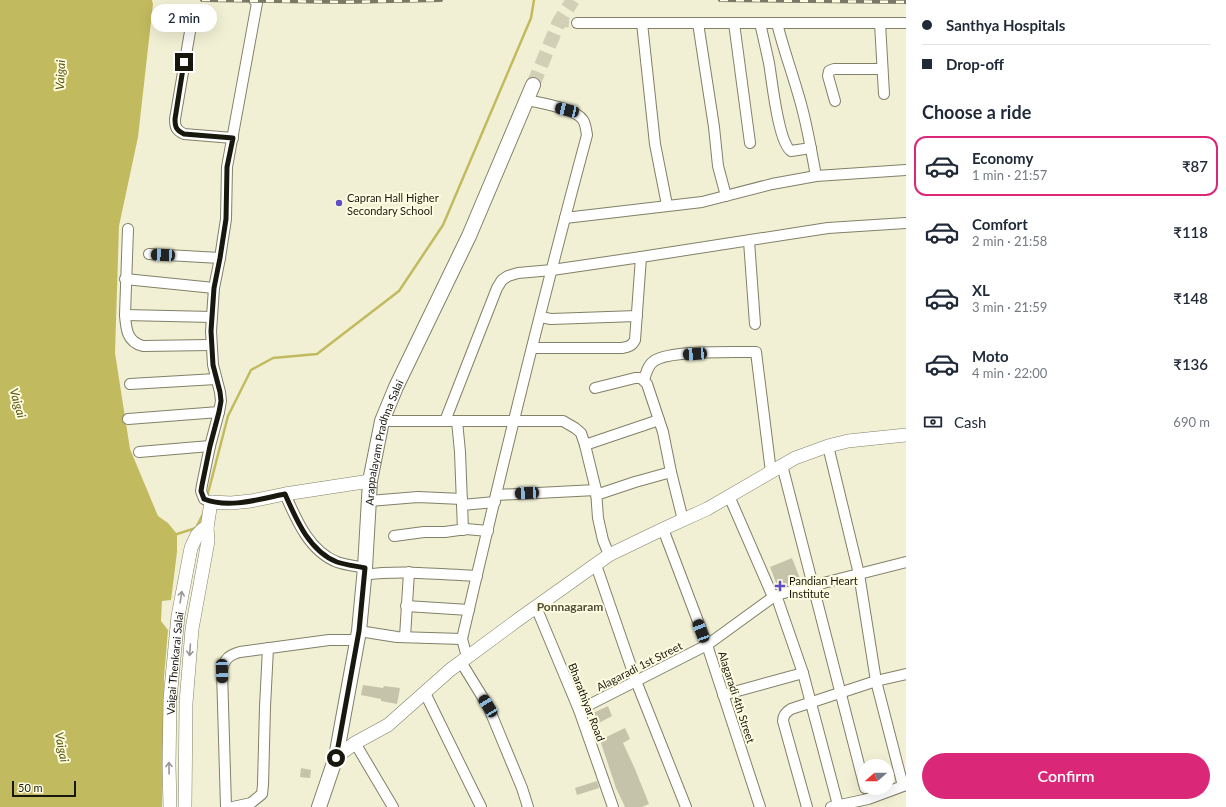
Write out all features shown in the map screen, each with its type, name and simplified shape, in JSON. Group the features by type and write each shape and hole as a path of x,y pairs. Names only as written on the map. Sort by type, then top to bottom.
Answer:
{"main road":[{"name":"Arappalayam Pradhna Salai","path":"319,807 336,758 358,635 370,481 382,421 396,387 469,236 533,85"}],"street":[{"path":"254,0 257,3 227,167 226,219 214,288 211,345 213,365 220,392 219,412 210,446 201,491 208,500 231,503 370,481"},
{"path":"192,20 175,119 176,128 184,134 233,138"},
{"path":"577,23 906,23"},
{"path":"642,23 655,144 666,205"},
{"path":"698,23 714,127 718,166 726,196"},
{"path":"734,23 750,143"},
{"path":"760,23 772,79 776,110 786,145 791,151 811,148"},
{"path":"777,23 781,41 799,98 816,176"},
{"path":"880,23 884,94"},
{"path":"835,101 828,76 829,71 834,69 882,69"},
{"path":"526,100 578,114 586,126 587,136 532,348 462,639 464,660 488,706 522,788 528,807"},
{"path":"565,218 702,202 772,184 816,176 906,170"},
{"path":"445,421 497,288 502,280 508,276 518,273 552,270 828,228 906,223"},
{"path":"128,229 125,279 125,315 126,328 135,344 143,346 211,345"},
{"path":"749,241 755,324"},
{"path":"149,254 220,258"},
{"path":"532,348 622,348 631,346 635,340 641,257"},
{"path":"125,279 214,288"},
{"path":"125,315 212,317"},
{"path":"540,317 551,319 637,316"},
{"path":"644,380 652,362 658,358 669,355 756,352 776,468 813,586 858,761"},
{"path":"595,388 635,378 641,378 647,384 659,420 683,520"},
{"path":"130,384 216,379"},
{"path":"128,419 219,412"},
{"path":"585,445 659,420"},
{"path":"382,421 563,421 572,425 581,433 585,445 596,492 598,518 603,540 609,555"},
{"path":"456,422 460,452 463,530"},
{"path":"336,758 355,743 388,725 464,660 609,555 707,509 795,458 828,446 848,441 906,435"},
{"path":"138,452 210,446"},
{"path":"728,496 775,596 803,672 835,806 865,802 904,786 876,681 858,574 828,446"},
{"path":"369,501 418,497 462,502 495,498 596,492 671,472"},
{"path":"285,494 297,520 309,539 323,554 337,562 364,571 477,576"},
{"name":"Vaigai Thenkarai Salai","path":"186,807 186,703 192,629 208,542 208,500"},
{"name":"Vaigai Thenkarai Salai","path":"170,807 170,700 178,616 190,548 197,535 203,529 207,528"},
{"name":"Alagaradi 4th Street","path":"663,529 707,646 760,807"},
{"path":"394,536 424,532 463,530 488,531"},
{"name":"Alagaradi 1st Street","path":"579,710 707,646 775,596 906,562"},
{"path":"596,565 636,681 686,807"},
{"path":"405,637 409,572"},
{"path":"406,606 469,610"},
{"name":"Bharathiyar Road","path":"536,607 579,710 612,807"},
{"path":"226,807 222,671 226,658 240,652 358,635 462,639"},
{"path":"233,807 251,803 262,794 268,648"},
{"path":"723,695 803,672"},
{"path":"807,807 783,721 783,717 786,712 791,708 876,681 906,674"},
{"path":"424,693 481,807"},
{"path":"355,743 393,807"}],"water":[{"name":"Vaigai","path":"0,0 152,0 153,4 138,137 119,226 115,353 130,449 158,516 168,523 177,534 177,552 171,600 162,601 161,621 168,630 164,677 162,807 0,807"}],"building":[{"path":"792,558 801,581 778,588 770,567"},
{"path":"363,685 383,688 384,686 400,688 397,704 361,695"},
{"path":"608,706 612,716 595,725 591,714"},
{"path":"625,728 630,739 623,743 649,804 642,807 625,807 616,788 600,740"},
{"path":"301,768 311,770 310,778 300,777"},
{"path":"597,781 599,788 577,795 575,788"}],"waterway":[{"path":"207,497 228,416 251,370 273,358 317,354 399,291 443,225 531,18 534,0"},
{"path":"177,534 196,528 203,514"}],"tunnel":[{"path":"533,85 559,22 573,0"},
{"path":"559,22 577,23"}],"railway":[{"path":"202,0 344,2 441,0"},
{"path":"720,0 906,2"}],"place":[{"name":"Capran Hall Higher Secondary School","path":"339,203"},
{"name":"Pandian Heart Institute","path":"780,586"}],"district":[{"name":"Ponnagaram","path":"570,606"}],"route":[{"path":"184,62 175,119 176,128 184,134 233,138 227,167 226,219 214,288 211,331 211,354 221,401 202,485 202,496 204,499 211,502 231,503 251,501 285,494 297,520 309,539 323,554 337,562 365,568 359,631 356,640 336,758"}]}
